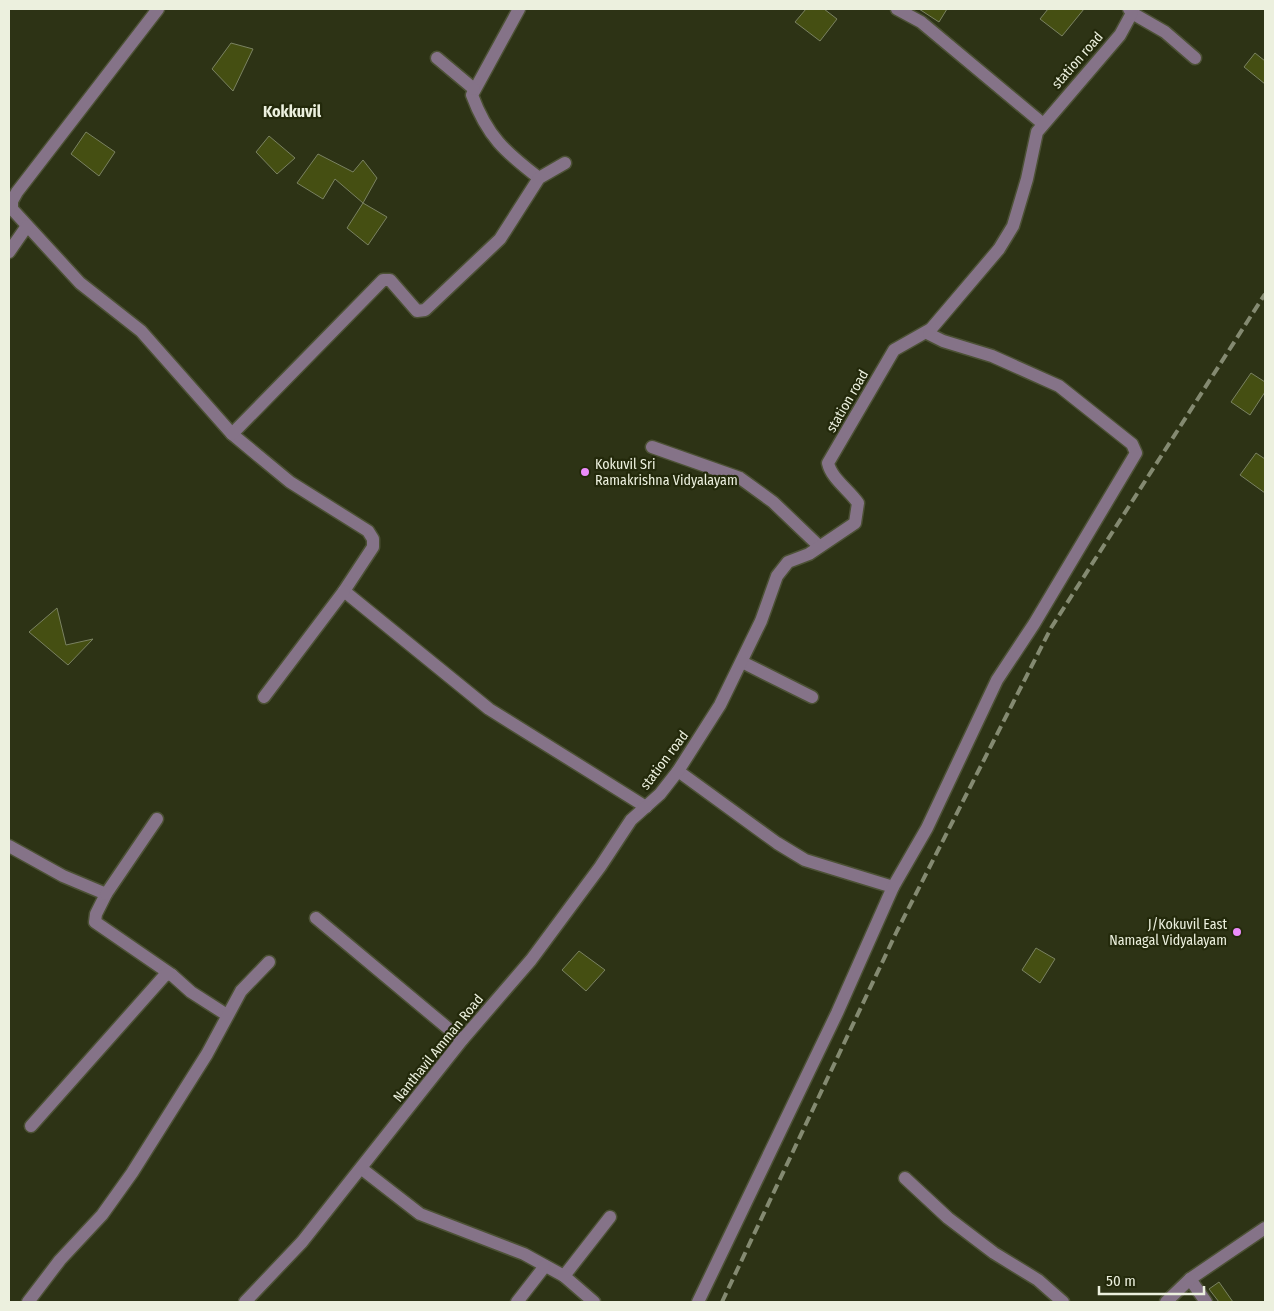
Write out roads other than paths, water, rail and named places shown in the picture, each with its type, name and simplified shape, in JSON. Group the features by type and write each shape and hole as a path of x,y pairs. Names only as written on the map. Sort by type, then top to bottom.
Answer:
{"street":[{"path":"158,9 17,192 12,201 12,209 80,283 141,332 232,434 290,482 368,532 373,539 373,546 344,591 264,697"},
{"path":"519,9 472,95 481,119 506,153 539,178"},
{"path":"897,9 922,22 1042,123"},
{"path":"1131,11 1164,32 1195,58"},
{"name":"station road","path":"646,807 660,794 678,771 720,705 761,621 777,576 788,562 808,554 855,523 858,503 848,489 830,472 828,463 894,350 931,329 999,249 1013,226 1027,179 1037,132 1042,123 1120,35 1131,11"},
{"path":"437,58 474,89"},
{"path":"232,434 383,280 390,280 417,311 425,310 500,239 539,178 565,163"},
{"path":"9,252 27,226"},
{"path":"698,1302 837,1013 893,887 927,828 997,680 1034,624 1136,453 1132,444 1059,386 992,356 943,341 929,334 931,329"},
{"path":"652,447 740,478 773,502 820,546"},
{"path":"344,591 489,709 646,807"},
{"path":"742,662 812,696"},
{"path":"678,771 777,843 805,860 893,887"},
{"name":"Nanthavil Amman Road","path":"245,1302 302,1242 362,1169 462,1040 531,960 631,820 646,807"},
{"path":"157,819 106,894 96,914 95,922 172,975 191,992 227,1015"},
{"path":"9,846 62,876 106,894"},
{"path":"316,918 462,1040"},
{"path":"28,1302 60,1260 102,1215 132,1173 207,1054 241,991 269,962"},
{"path":"31,1126 161,978 166,974 172,975"},
{"path":"362,1169 420,1214 524,1254 564,1276 594,1302"},
{"path":"905,1178 948,1218 994,1253 1038,1280 1063,1302"},
{"path":"564,1276 610,1217"},
{"path":"1166,1302 1190,1279 1265,1228"},
{"path":"517,1302 545,1266"},
{"path":"1190,1279 1206,1302"}],"railway":[{"path":"722,1302 897,931 1051,628 1265,294"}],"place":[{"name":"Kokuvil Sri Ramakrishna Vidyalayam","path":"585,472"},
{"name":"J/Kokuvil East Namagal Vidyalayam","path":"1237,932"}],"district":[{"name":"Kokkuvil","path":"292,111"}]}
